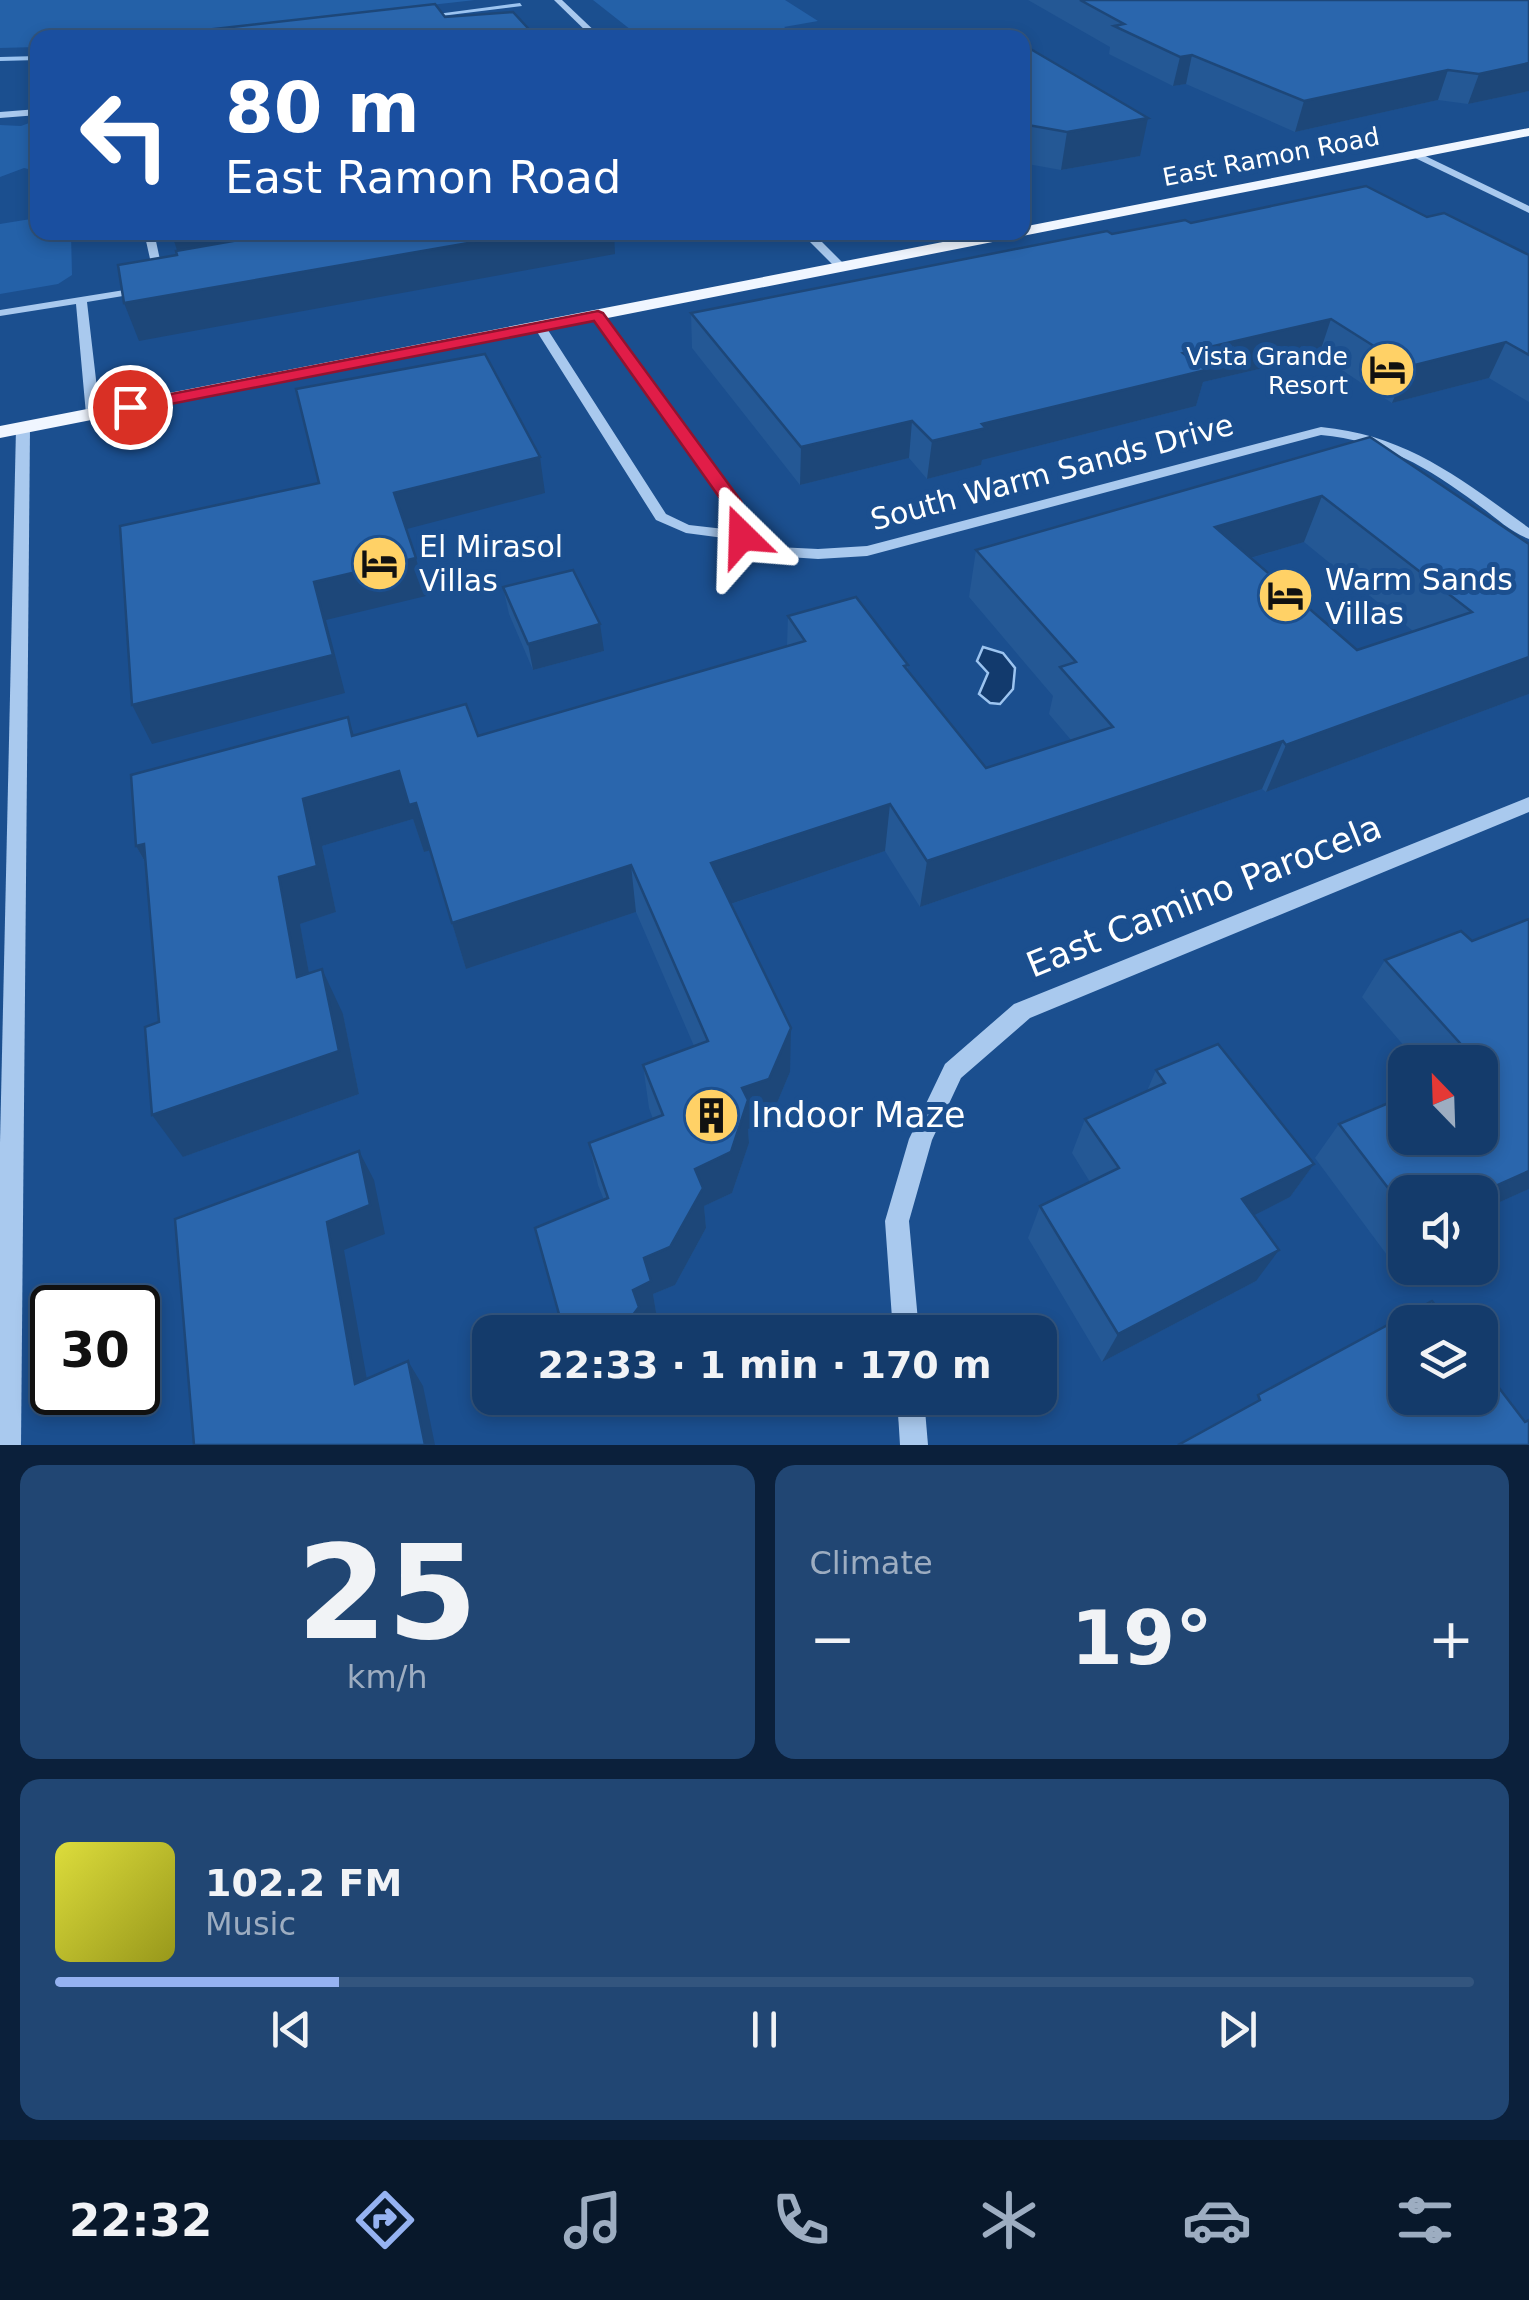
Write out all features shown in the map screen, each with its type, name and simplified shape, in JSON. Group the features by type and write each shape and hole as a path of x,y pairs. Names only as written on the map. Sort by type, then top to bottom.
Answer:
{"main road":[{"name":"East Ramon Road","path":"1030,230 1529,132"},
{"name":"East Ramon Road","path":"0,432 981,240"}],"street":[{"path":"558,0 590,30"},
{"path":"0,115 30,113"},
{"path":"1414,154 1529,210"},
{"path":"151,240 162,286"},
{"path":"814,240 842,268"},
{"path":"0,313 182,283"},
{"path":"81,299 93,414"},
{"path":"598,316 732,501 742,536"},
{"name":"South Warm Sands Drive","path":"540,327 661,517 686,529 742,536 774,550 818,554 867,551 1295,435 1335,431 1388,442 1416,456 1529,534"},
{"path":"7,1445 23,428"},
{"name":"East Camino Parocela","path":"905,1315 897,1222 920,1140 953,1070 1022,1011 1529,804"},
{"path":"912,1415 914,1445"}],"shaded area":[{"path":"0,0 475,0 210,30 30,30 30,47 0,48"},
{"path":"593,0 785,0 818,21 784,27 788,30 631,30"},
{"path":"30,123 30,169 0,177 0,125"},
{"path":"30,219 30,240 71,240 72,275 58,284 0,294 0,224"},
{"path":"983,647 1003,653 1015,668 1013,689 1000,704 990,703 979,694 988,673 977,661"}],"building":[{"path":"1080,0 1529,0 1529,63 1479,74 1448,70 1304,101 1192,55 1180,57 1114,26 1124,24"},
{"path":"435,4 445,17 513,12 530,30 206,30"},
{"path":"1030,49 1148,118 1067,132 1030,125"},
{"path":"1366,186 1427,217 1444,213 1529,255 1529,355 1506,342 1407,367 1331,319 1183,353 1206,370 982,424 986,428 932,441 912,421 801,447 691,313 1107,231 1112,234 1185,220 1191,223"},
{"path":"239,240 485,240 124,303 118,265 177,255 176,251"},
{"path":"485,354 540,457 394,493 416,558 314,582 333,655 132,705 120,526 319,483 296,389"},
{"path":"1370,437 1529,544 1529,657 1286,745 1283,741 927,861 890,804 711,863 791,1028 769,1079 742,1088 748,1100 731,1152 695,1169 703,1188 670,1247 644,1258 651,1281 633,1290 639,1307 633,1315 559,1315 535,1228 608,1198 589,1143 663,1115 643,1065 708,1041 631,865 452,923 416,803 409,805 399,771 303,799 317,866 279,877 297,977 322,969 339,1051 152,1115 145,1027 159,1022 144,844 136,846 131,775 348,717 352,736 466,704 478,736 805,641 788,616 856,597 908,665 904,666 986,768 1113,727 1060,667 1076,662 976,550","holes":["1322,496 1472,612 1357,650 1215,527"]},
{"path":"573,570 600,624 528,644 503,587"},
{"path":"1529,919 1529,1171 1498,1185 1498,1175 1388,1175 1388,1188 1339,1124 1388,1103 1388,1155 1498,1155 1498,1045 1462,1045 1385,960 1461,931 1472,941"},
{"path":"1218,1044 1314,1164 1242,1199 1279,1250 1118,1334 1040,1206 1119,1168 1085,1119 1165,1083 1156,1070"},
{"path":"359,1151 370,1205 327,1222 355,1384 408,1361 425,1445 194,1445 175,1219"},
{"path":"1388,1325 1388,1415 1498,1415 1498,1387 1525,1422 1529,1420 1529,1445 1178,1445 1260,1400 1258,1395"}],"waterway":[{"path":"425,16 520,5"},
{"path":"0,59 30,58"}],"place":[{"name":"Vista Grande Resort","path":"1387,370"},
{"name":"El Mirasol Villas","path":"380,563"},
{"name":"Warm Sands Villas","path":"1286,596"},
{"name":"Indoor Maze","path":"712,1115"}],"route":[{"path":"130,407 598,316 732,501 742,536"}]}
